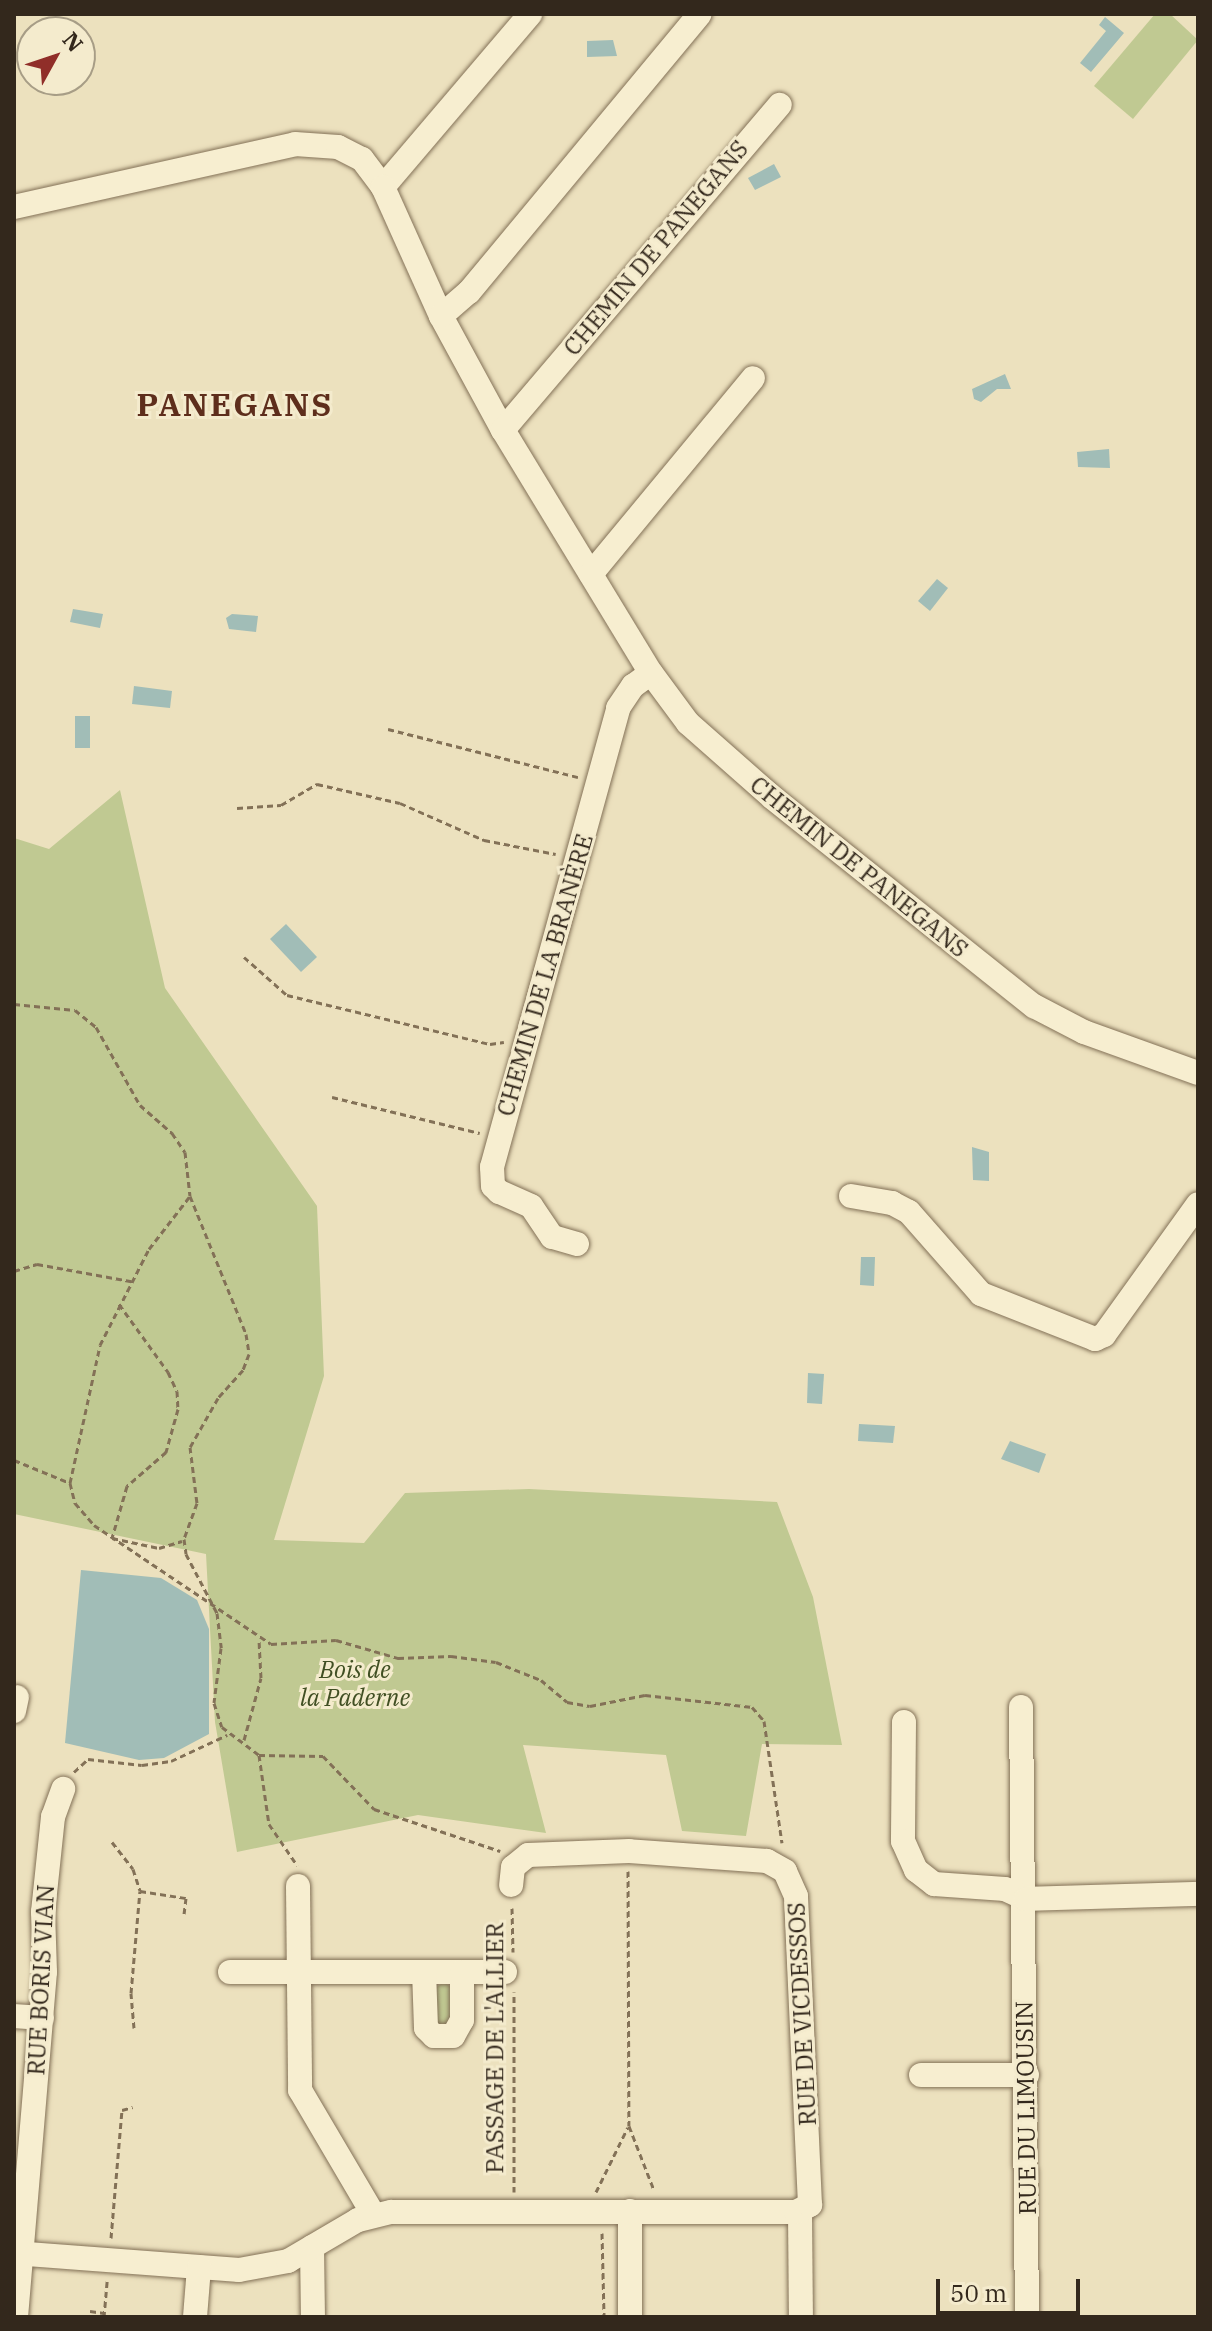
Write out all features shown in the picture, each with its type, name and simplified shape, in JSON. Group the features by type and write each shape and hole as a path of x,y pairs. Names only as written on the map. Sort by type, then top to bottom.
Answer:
{"street":[{"path":"383,187 530,14"},
{"path":"441,316 469,292 700,14"},
{"name":"CHEMIN DE PANEGANS","path":"503,430 780,105"},
{"name":"CHEMIN DE PANEGANS","path":"14,207 295,144 320,143 349,152 373,169 441,316 503,430 651,673 680,714 732,765 1034,1006 1084,1032 1198,1073"},
{"path":"591,574 753,378"},
{"name":"CHEMIN DE LA BRANÈRE","path":"577,1244 552,1237 531,1206 493,1186 500,1138 618,708 633,686 651,673"},
{"path":"851,1196 892,1203 909,1212 981,1294 1095,1339 1104,1335 1198,1204"},
{"name":"RUE DU LIMOUSIN","path":"1021,1707 1026,1899 1027,2317"},
{"path":"904,1722 903,1841 911,1863 940,1887 1005,1889 1026,1899 1198,1894"},
{"name":"RUE BORIS VIAN","path":"16,2317 25,2088 42,2018 47,1936 43,1912 53,1817 63,1789"},
{"path":"511,1885 518,1859 629,1851 776,1865"},
{"name":"RUE DE VICDESSOS","path":"776,1865 790,1879 796,1896 812,2198 800,2212 801,2317"},
{"path":"298,1886 300,2090 373,2214"},
{"path":"230,1972 511,1973"},
{"path":"424,1972 426,2028 444,2039 460,2030 462,1972"},
{"path":"14,2016 42,2018"},
{"path":"921,2075 1027,2075"},
{"path":"17,2253 199,2267 265,2268 373,2214 657,2210 800,2212"},
{"path":"630,2211 630,2317"},
{"path":"312,2247 313,2317"},
{"path":"195,2317 199,2267"}],"path":[{"path":"388,729 599,782"},
{"path":"237,808 281,805 317,784 400,803 484,840 578,859"},
{"path":"244,957 287,995 490,1044 528,1040"},
{"path":"14,1004 75,1010 96,1027 140,1105 185,1152 190,1196 249,1354 190,1447 197,1503 184,1539 217,1613 221,1648 214,1703 227,1735 244,1742 259,1755 323,1756 374,1809 468,1836 518,1859"},
{"path":"332,1097 500,1138"},
{"path":"190,1196 178,1207 132,1281 100,1345 70,1483 75,1503 112,1538 210,1599 259,1639 271,1644 336,1640 398,1658 451,1656 496,1662 541,1680 567,1702 590,1706 645,1695 752,1707 764,1721 783,1839 776,1865"},
{"path":"14,1271 37,1264 132,1281"},
{"path":"112,1538 127,1486 166,1452 178,1409 177,1391 168,1372 119,1304"},
{"path":"14,1460 70,1483"},
{"path":"112,1538 159,1548 184,1539"},
{"path":"244,1742 261,1678 259,1639"},
{"path":"63,1789 88,1759 142,1765 171,1761 227,1735"},
{"path":"259,1755 269,1824 296,1863 298,1886"},
{"path":"112,1842 133,1869 140,1891 131,1993 134,2028"},
{"path":"629,1851 629,2126 650,2173 657,2210"},
{"name":"PASSAGE DE L'ALLIER","path":"511,1885 514,2212"},
{"path":"140,1891 186,1898 184,1914"},
{"path":"90,2311 104,2315 122,2110 133,2107"},
{"path":"604,2317 602,2222 594,2211 595,2194 629,2126"}],"green space":[{"path":"1155,14 1170,14 1198,40 1133,119 1094,86"},
{"name":"Bois de la Paderne","path":"120,790 165,988 317,1206 324,1376 274,1540 364,1543 405,1493 529,1489 777,1502 813,1597 842,1745 762,1744 746,1836 682,1831 666,1755 523,1745 546,1833 418,1815 237,1852 215,1722 206,1554 14,1514 14,838 49,849"},
{"path":"444,1982 452,1988 452,2022 437,2027 435,1988"}],"water":[{"path":"1105,17 1124,33 1091,72 1080,63 1106,31 1099,25"},
{"path":"613,40 617,56 587,57 587,41"},
{"path":"774,164 781,177 755,190 748,178"},
{"path":"1005,374 1011,389 997,389 981,402 974,399 972,389"},
{"path":"1109,449 1110,468 1078,467 1077,452"},
{"path":"937,579 948,588 930,611 918,601"},
{"path":"73,609 103,614 100,628 70,622"},
{"path":"232,614 258,616 256,632 229,629 226,618"},
{"path":"134,686 172,691 170,708 132,704"},
{"path":"75,716 90,716 90,748 75,748"},
{"path":"286,924 317,957 301,972 270,939"},
{"path":"972,1147 989,1152 989,1181 973,1180"},
{"path":"861,1257 875,1257 874,1286 860,1285"},
{"path":"808,1373 824,1374 822,1404 807,1403"},
{"path":"859,1424 895,1426 893,1443 858,1441"},
{"path":"1010,1441 1046,1454 1039,1473 1001,1459"},
{"path":"81,1570 161,1578 197,1600 209,1629 209,1734 164,1758 139,1760 65,1743"}],"district":[{"name":"PANEGANS","path":"235,404"}]}
